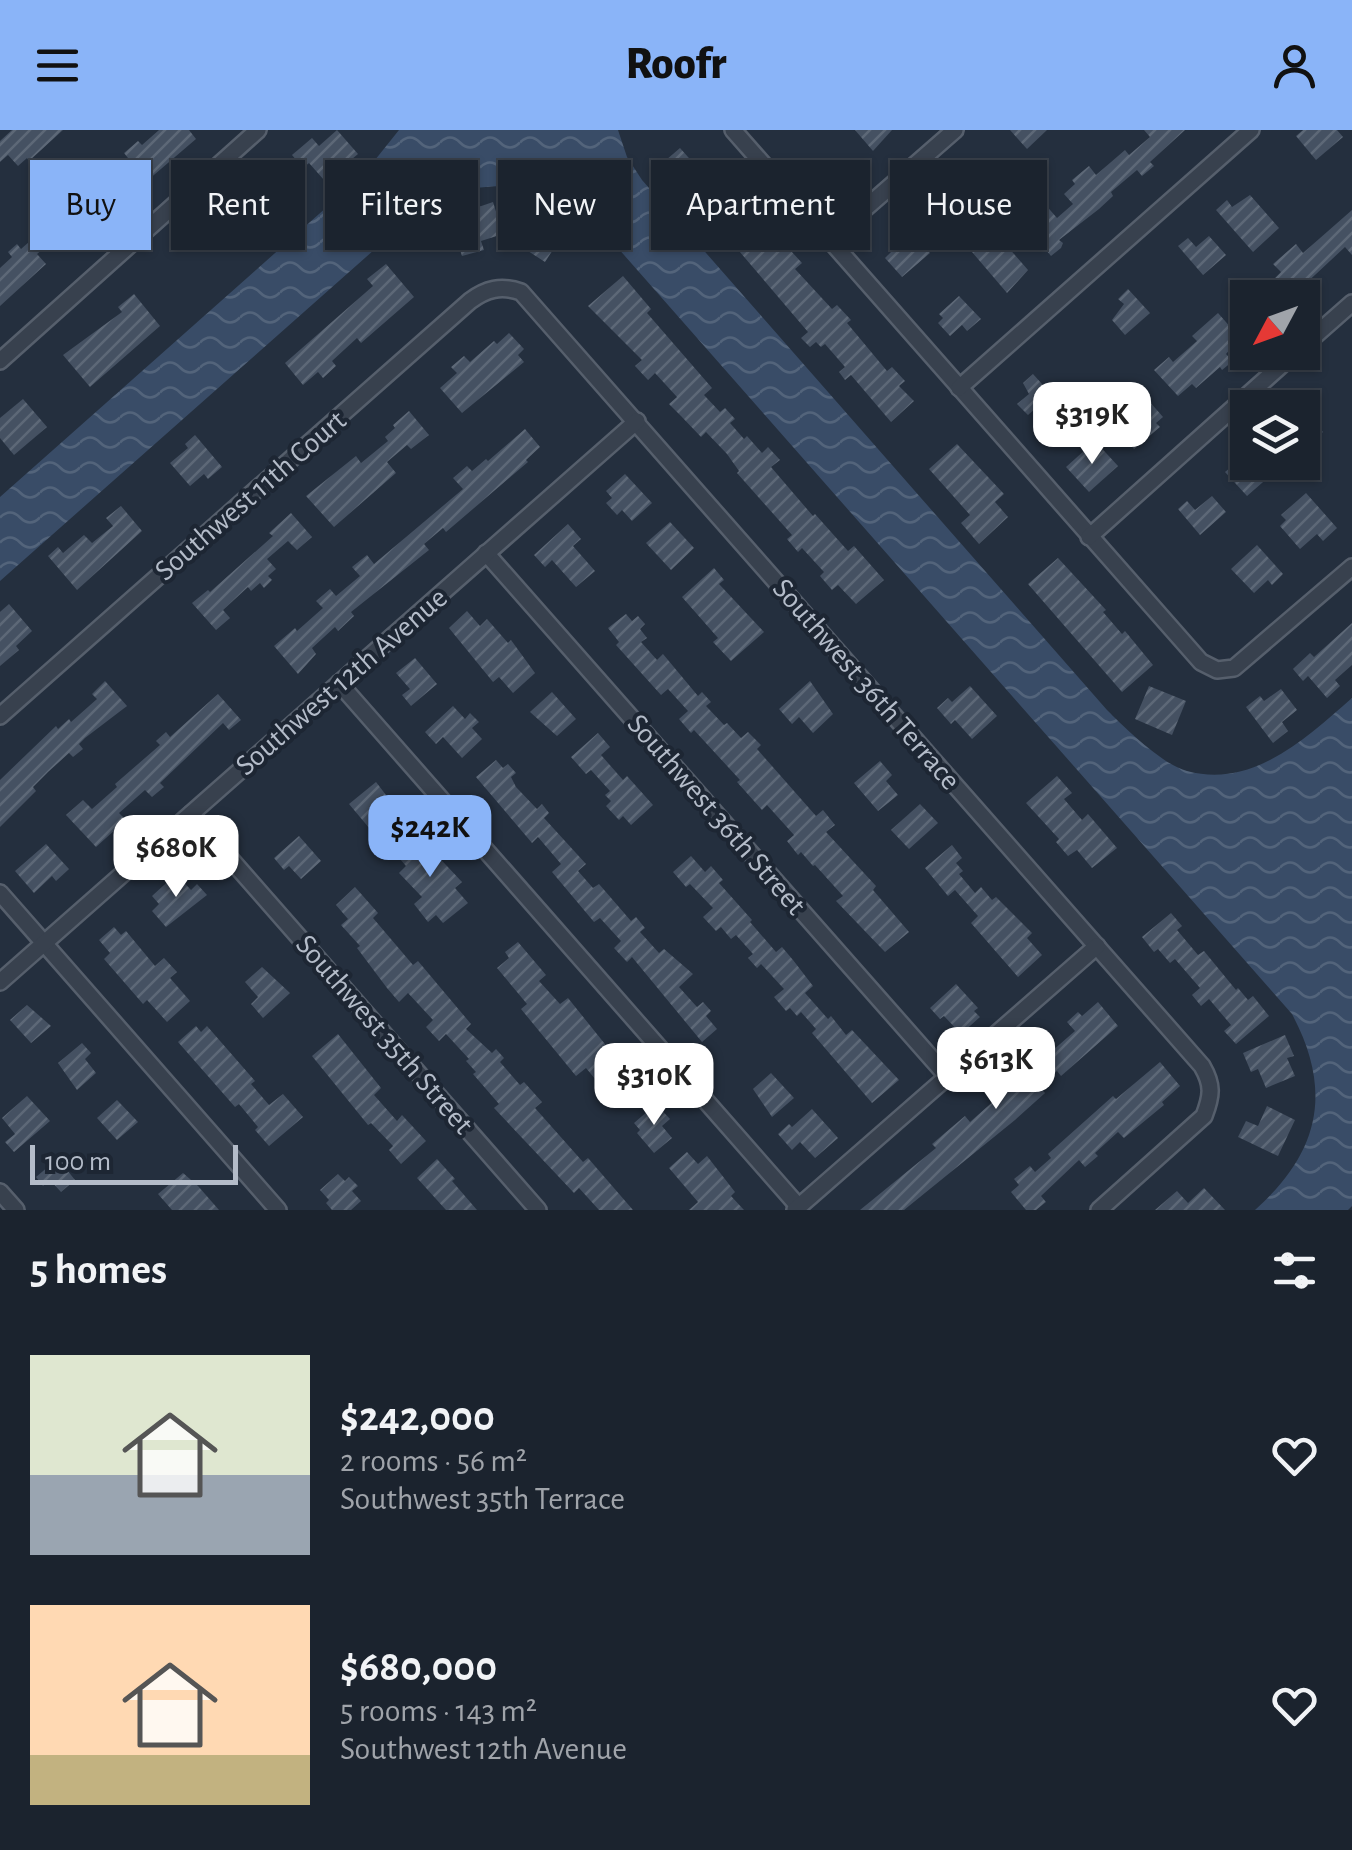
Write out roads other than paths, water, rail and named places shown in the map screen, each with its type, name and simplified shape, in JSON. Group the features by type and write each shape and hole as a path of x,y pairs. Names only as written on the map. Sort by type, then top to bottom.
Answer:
{"street":[{"path":"0,360 258,130"},
{"path":"732,130 758,160"},
{"path":"870,204 955,130"},
{"path":"959,388 1251,130"},
{"path":"838,250 1200,662 1217,670 1234,668 1352,567"},
{"name":"Southwest 36th Terrace","path":"506,287 521,292 537,308 1202,1066 1210,1080 1212,1096 1204,1116 1099,1210"},
{"name":"Southwest 11th Court","path":"0,716 470,301 482,292 506,287"},
{"path":"1320,331 1352,303"},
{"path":"1089,537 1276,370"},
{"name":"Southwest 12th Avenue","path":"0,982 637,421"},
{"name":"Southwest 36th Street","path":"486,552 947,1076"},
{"path":"339,683 797,1208 1096,946"},
{"name":"Southwest 35th Street","path":"191,814 538,1210"},
{"path":"0,893 278,1210"},
{"path":"0,1192 16,1210"}],"water":[{"path":"399,130 618,130 629,160 498,160 498,186 478,188 478,160 375,160"},
{"path":"631,163 651,190 651,250 703,250 1107,710 1145,745 1187,771 1235,773 1278,756 1352,698 1352,1206 1348,1210 1255,1210 1294,1166 1313,1119 1313,1069 1292,1014 620,250 631,250"},
{"path":"325,209 325,250 374,250 0,581 0,497 278,250 305,250 305,226"}]}
